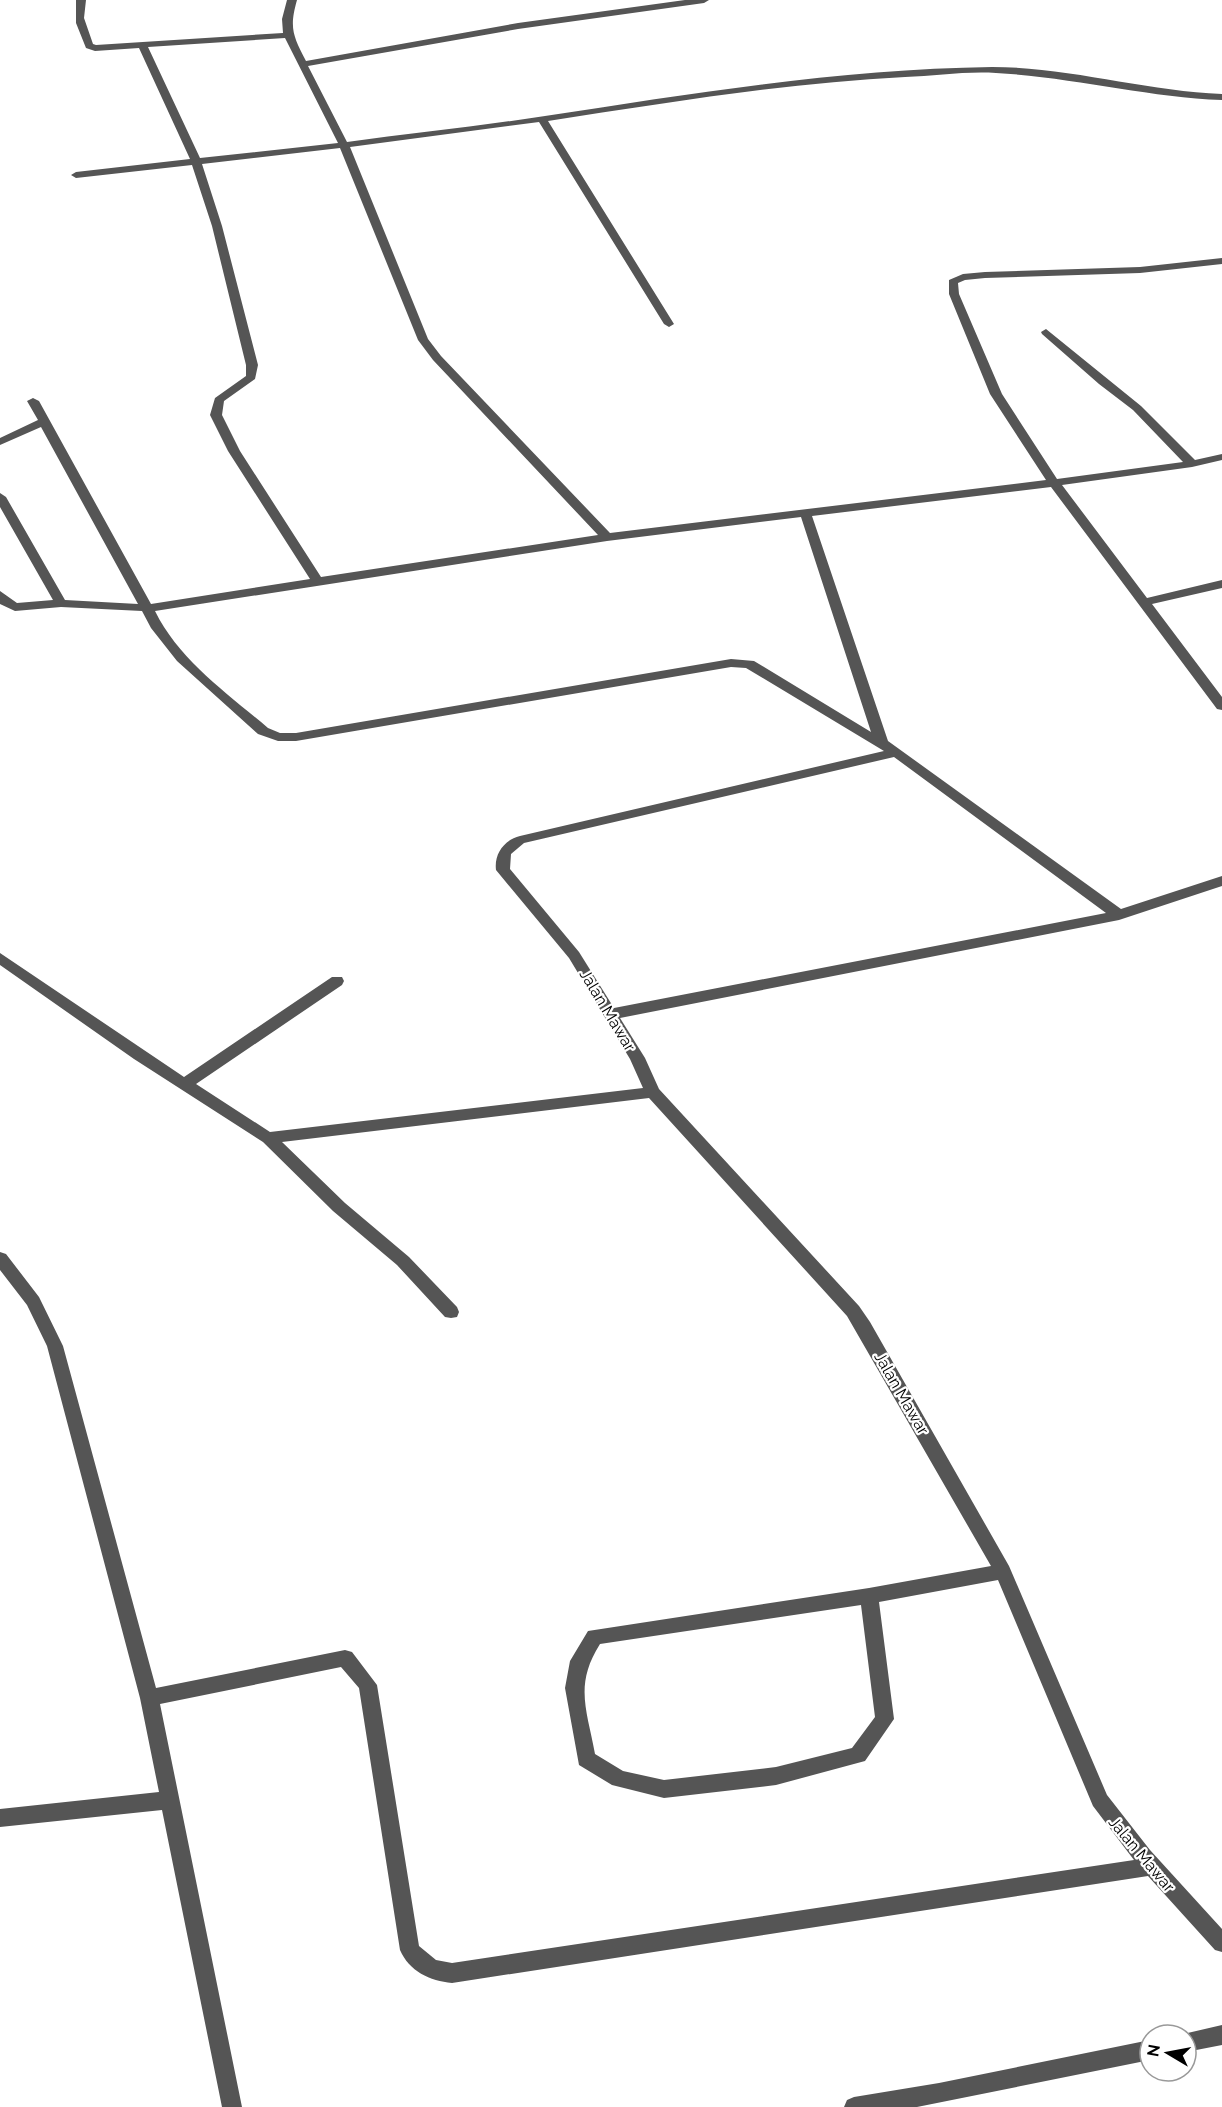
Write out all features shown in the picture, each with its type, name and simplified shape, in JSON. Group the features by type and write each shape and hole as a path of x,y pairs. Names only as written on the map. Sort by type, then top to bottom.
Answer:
{"street":[{"path":"81,0 78,8 81,31 89,46 104,49 288,34"},
{"path":"292,0 287,19 288,34 344,146 423,340 437,358 607,537"},
{"path":"302,63 518,26 704,0"},
{"path":"143,46 196,162 252,365 251,377 219,400 216,415 234,451 317,581"},
{"path":"76,175 344,146 730,90 836,78 970,70 1027,72 1195,96 1222,97"},
{"path":"542,119 669,324"},
{"path":"1222,262 1140,270 985,275 963,277 952,282 954,294 996,394 1054,483 1222,705"},
{"path":"1046,332 1103,382 1137,408 1192,464"},
{"path":"33,401 152,620 176,654 263,731 278,737 296,737 740,663 749,664 763,670 896,752 1119,915"},
{"path":"0,441 44,421"},
{"path":"0,595 2,600 15,607 61,603 147,608 607,537 1054,483 1192,464 1222,457"},
{"path":"0,497 61,603"},
{"path":"805,512 882,744"},
{"path":"1145,602 1222,584"},
{"name":"Jalan Mawar","path":"896,752 520,840 506,849 501,860 503,870 514,886 574,955 612,1014 653,1092 853,1311 1003,1571 1100,1800 1122,1834 1222,1944"},
{"path":"612,1014 1119,915 1222,881"},
{"path":"0,958 268,1138 339,1207 403,1261 451,1312"},
{"path":"185,1084 337,981"},
{"path":"268,1138 653,1092"},
{"path":"0,1258 33,1302 55,1346 149,1698 232,2107"},
{"path":"869,1596 885,1719 858,1755 776,1776 664,1789 619,1779 586,1759 574,1688 579,1661 594,1637 869,1596 1003,1571"},
{"path":"149,1698 345,1658 368,1685 410,1950 424,1966 437,1972 452,1973 1150,1867"},
{"path":"0,1818 170,1800"},
{"path":"1198,2040 1222,2035"},
{"path":"854,2107 939,2093 1138,2052"}]}
